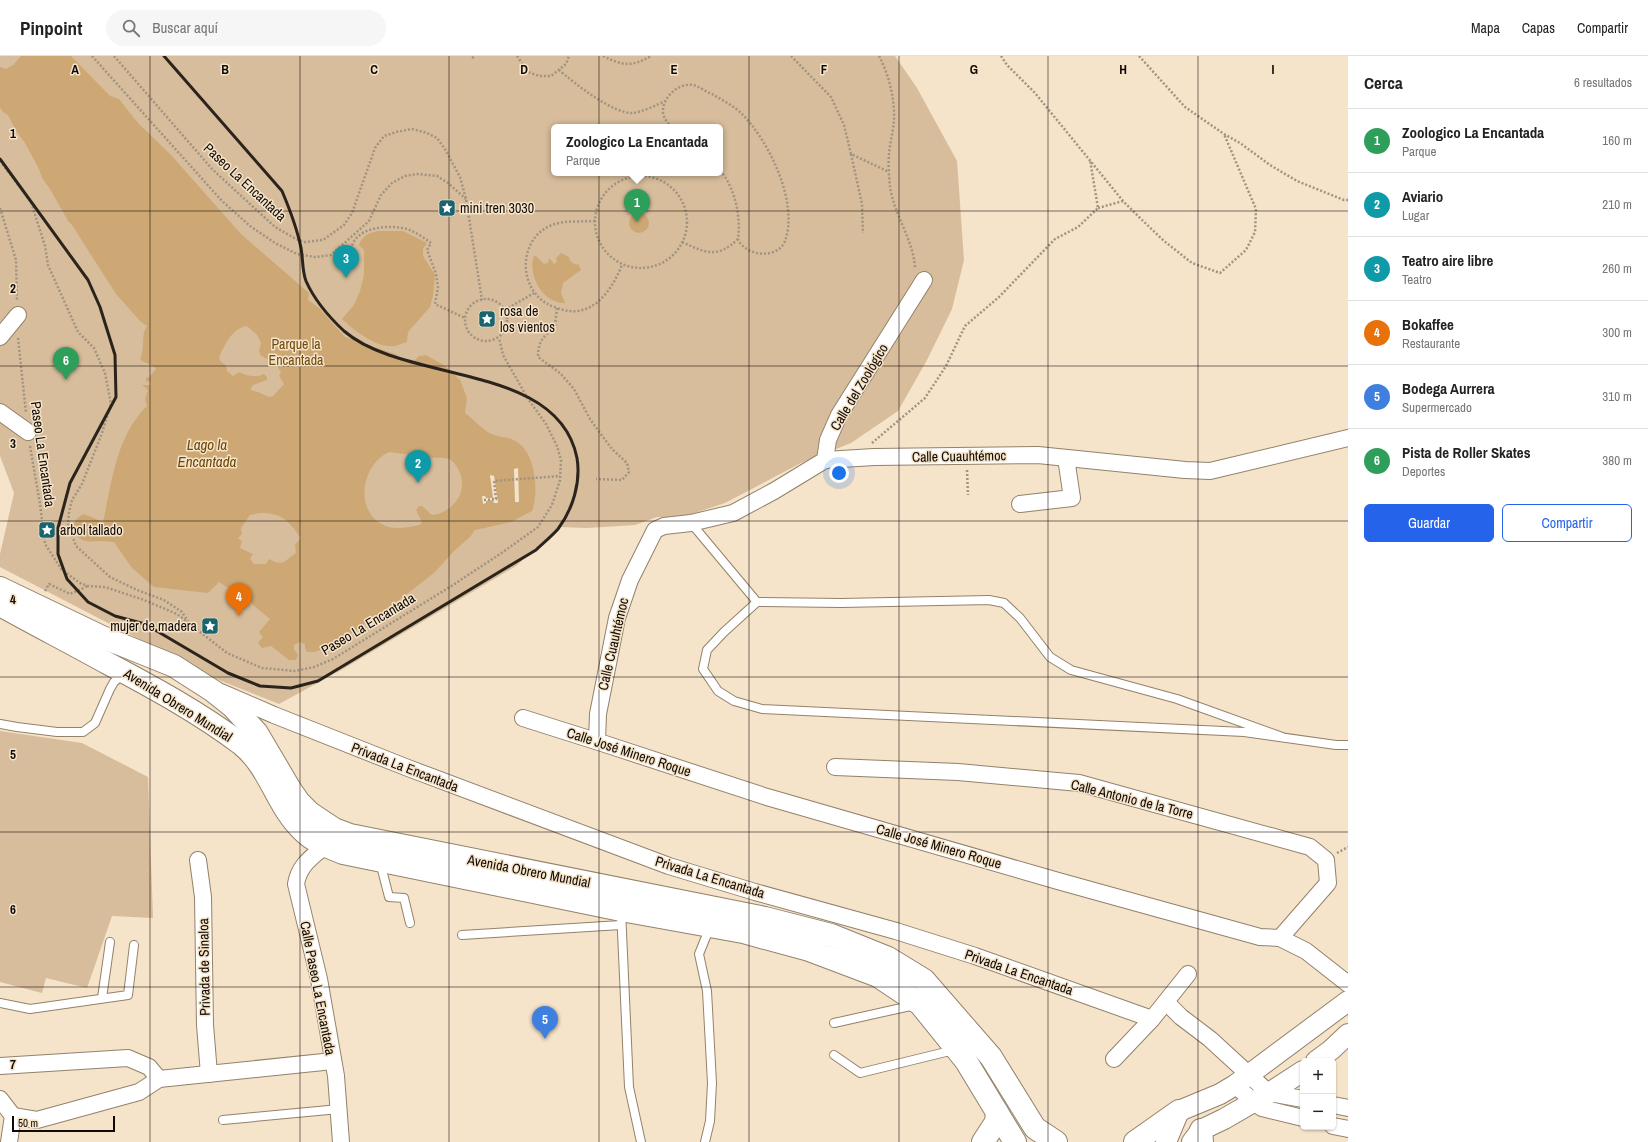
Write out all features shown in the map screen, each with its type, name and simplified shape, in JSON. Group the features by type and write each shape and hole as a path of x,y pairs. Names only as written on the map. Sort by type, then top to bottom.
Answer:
{"main road":[{"name":"Avenida Obrero Mundial","path":"0,588 100,636 174,666 213,691 232,706 257,733 299,802 310,813 334,830 350,835 551,876 712,917 743,932 809,950 878,976 920,1004 966,1061 1015,1142"},
{"name":"Avenida Obrero Mundial","path":"0,605 125,672 206,719 242,745 264,769 276,793 301,830 326,846 344,853 621,917 765,918 831,935 888,958 924,980 991,1057 1036,1135 1056,1142"},
{"path":"1135,1142 1179,1111"},
{"path":"983,1142 996,1122 997,1112"}],"street":[{"name":"Calle del Zoológico","path":"825,460 828,440 839,415 920,276"},
{"path":"0,337 18,314"},
{"path":"0,412 28,432"},
{"name":"Calle Cuauhtémoc","path":"825,460 966,455 1038,455 1185,470 1210,471 1348,438"},
{"path":"1020,504 1072,498 1066,458"},
{"path":"692,523 733,512 774,491 825,460"},
{"name":"Calle Cuauhtémoc","path":"596,741 598,714 617,618 630,580 655,530 664,526 692,523"},
{"name":"Privada La Encantada","path":"213,691 224,692 274,715 554,824 669,866 932,942 1152,1019"},
{"path":"257,733 257,722 260,718 274,715"},
{"name":"Calle José Minero Roque","path":"522,718 767,797 1050,879 1260,937 1280,938 1306,951 1348,984"},
{"name":"Calle Antonio de la Torre","path":"835,767 958,772 1080,784 1310,847 1326,860 1328,883 1280,938"},
{"name":"Calle Paseo La Encantada","path":"326,846 307,861 298,874 296,884 319,979 336,1076 341,1142"},
{"name":"Privada de Sinaloa","path":"198,860 203,897 205,1025 209,1074"},
{"path":"1114,1059 1152,1019 1188,974"},
{"path":"1166,1142 1179,1111 1220,1094 1243,1080 1348,1001"},
{"path":"1166,1002 1181,1017 1210,1039 1243,1080 1262,1098 1268,1110 1300,1117"},
{"path":"1320,1058 1348,1034"},
{"path":"0,1066 128,1058 149,1067 159,1079"},
{"path":"13,1116 37,1120 139,1092 159,1079 333,1061"},
{"path":"1199,1138 1224,1119 1262,1098 1300,1073"},
{"path":"0,1098 13,1116 9,1142"},
{"path":"1262,1098 1300,1100"},
{"path":"1336,1106 1348,1108"},
{"path":"1336,1127 1348,1129"}],"lane":[{"path":"692,523 757,602"},
{"path":"1285,738 1177,699 1071,670 1050,657 1020,618 1004,603 988,600 842,603 757,602 724,632 707,650 703,669 718,691 734,701 762,709 1244,732 1285,738 1348,746"},
{"path":"0,724 57,732 83,732 95,723 112,685 125,672"},
{"path":"380,861 389,897 404,898 410,923"},
{"path":"462,935 621,917 629,1087 641,1142"},
{"path":"705,1142 710,1121 712,1083 707,991 699,954 712,917"},
{"path":"102,998 110,942"},
{"path":"0,1003 30,1009 128,995 134,945"},
{"path":"834,1023 920,1004"},
{"path":"834,1055 860,1073 957,1049"},
{"path":"223,1120 339,1109"}],"path":[{"path":"92,56 222,202 250,226 275,243 304,256 315,257 331,255 335,252 369,221 381,195 392,183 405,176 417,174 437,176 448,183 466,199"},
{"name":"Paseo La Encantada","path":"114,56 212,169 275,227 296,239 305,242 323,240 344,225 352,214 375,148 384,136 396,132 412,130 427,133 437,138 445,149 460,177 466,199 482,300"},
{"path":"517,56 528,72 539,76 551,76 566,64 569,56"},
{"path":"604,56 619,64 639,63 652,56"},
{"path":"791,56 831,97 844,125 862,204 863,232"},
{"path":"879,56 885,67 891,90 894,120 889,154 890,187 899,218 920,276"},
{"path":"1001,56 1007,65 1035,93 1124,201 1164,241 1192,263 1220,274 1246,250 1255,232 1256,209 1224,134"},
{"path":"1139,56 1186,107 1224,134 1297,181 1344,200 1348,200"},
{"path":"560,70 575,85 618,111 634,113 665,102"},
{"path":"668,124 666,122 662,110 665,102 673,90 684,85 694,85 725,101 742,113 766,145 775,162 787,202 787,234 783,246 777,251 767,254 753,252 743,247 738,239 739,222 734,196 723,174"},
{"path":"851,154 889,172"},
{"path":"1090,160 1098,208"},
{"path":"0,161 31,202 45,246 48,265 78,332 94,348 104,373 111,404 102,433 82,484 72,500 69,512 68,524 76,546 110,577 137,590 164,600 182,612 192,627"},
{"path":"640,176 660,180 677,194 683,204 687,226 682,242 673,256 654,267 638,268 622,264 612,259 599,243 594,221 599,203 611,186 620,181 640,176"},
{"path":"853,458 925,398 946,366 965,326 999,297 1055,239 1078,226 1098,208 1124,201"},
{"name":"Paseo La Encantada","path":"0,208 16,260 18,343 28,432 45,544 62,570 80,583 88,586 105,587 144,600 177,614 226,653 262,668 295,671 314,667 332,659 453,585 538,527 552,505 558,491 560,460 557,446 546,424 528,399 503,356 499,338"},
{"path":"594,221 552,224 538,233 530,245 526,256 525,265 528,280 534,293 544,303 562,310 578,310 592,307 604,296 614,283 622,264"},
{"path":"335,252 350,254 355,239 371,229 395,227 408,229 431,243 427,250 436,274 438,287 435,304 465,318"},
{"path":"682,242 699,250 712,253 728,248 738,239"},
{"path":"505,310 534,293"},
{"path":"482,300 492,300 498,302 505,310 508,320 507,327 499,338 493,341 479,341 473,337 465,325 467,311 472,305 482,300"},
{"path":"557,308 555,326 544,335 539,346 538,358 560,373 574,390 590,419 612,449 627,463 629,472 622,480 596,479"},
{"path":"966,455 968,495"},
{"path":"484,500 496,499 494,481 560,476"},
{"path":"49,584 70,594 88,586"}],"green space":[{"name":"Parque la Encantada","path":"0,56 895,56 917,88 957,161 964,260 952,309 927,360 898,411 851,443 801,463 725,503 679,518 657,517 635,525 587,528 560,527 516,566 343,669 279,704 214,678 0,567 0,554 14,493 0,456"},
{"path":"0,731 82,743 148,777 153,918 112,916 87,988 46,978 42,993 0,982"}],"water":[{"name":"Lago la Encantada","path":"21,56 71,56 110,96 119,99 138,123 171,155 241,234 309,293 308,300 319,308 345,337 395,354 409,363 412,363 419,356 426,355 445,366 460,380 467,398 465,413 490,433 517,442 528,455 532,464 535,484 532,511 511,522 475,530 470,537 454,551 434,573 390,607 339,643 315,652 307,652 305,644 300,642 294,645 294,650 298,654 296,660 289,660 271,646 262,648 258,643 263,637 259,632 270,619 253,605 246,596 236,593 219,582 208,593 154,587 132,568 114,542 92,542 81,539 75,533 74,523 82,515 84,514 103,522 113,476 122,445 128,431 147,406 145,399 148,390 142,385 151,385 150,382 146,381 146,378 149,377 156,369 140,359 143,351 144,334 147,326 140,321 116,294 68,221 42,178 39,169 25,143 14,128 8,115 0,108 0,67 6,69 13,65","holes":["247,326 257,335 261,343 259,351 261,356 272,362 281,372 279,376 284,384 273,396 269,397 250,390 253,385 267,380 267,377 264,374 252,376 239,372 233,376 227,371 226,365 221,362 219,357 233,334 242,327","389,452 412,455 412,461 415,463 421,458 449,459 456,466 462,479 462,486 457,500 446,510 432,515 422,506 419,506 416,510 422,522 420,525 398,528 386,526 376,520 369,511 365,500 367,478 372,467 379,458","260,513 274,514 288,522 301,538 295,545 296,553 281,563 269,559 266,564 254,564 250,559 253,554 240,548 242,541 238,538 242,534 241,528 250,515"]},
{"path":"639,213 646,216 649,223 646,230 639,233 632,230 629,223 632,216"},
{"path":"378,231 403,231 427,243 423,249 423,256 435,275 433,296 430,307 408,332 407,342 395,346 381,345 366,338 342,319 354,305 360,291 364,275 364,250 359,245 362,239 367,235"},
{"path":"561,253 569,257 570,261 576,265 578,263 581,270 563,283 561,293 565,303 550,299 544,294 535,279 532,264 534,256 536,256 544,264 548,263 549,258 554,264 557,262 556,258"}],"pier":[{"path":"518,468 519,502 515,502 514,469"},
{"path":"490,475 494,476 498,503 494,503 493,500 486,501 486,503 483,504 482,496 485,496 486,498 493,498"}],"railway":[{"path":"0,159 88,280 100,307 115,355 116,397 70,483 58,528 58,554 67,579 88,602 115,616 145,624 228,673 260,686 291,688 318,681 536,550 558,529 568,513 575,495 578,476 577,458 564,427 541,405 511,390 476,378 403,360 371,348 344,331 322,308 306,281 301,248 282,191 164,56"}],"place":[{"name":"mini tren 3030","path":"447,208"},
{"name":"Zoologico La Encantada","path":"637,222"},
{"name":"Teatro aire libre","path":"346,278"},
{"name":"rosa de los vientos","path":"487,319"},
{"name":"Pista de Roller Skates","path":"66,380"},
{"name":"Aviario","path":"418,483"},
{"name":"arbol tallado","path":"47,530"},
{"name":"Bokaffee","path":"239,616"},
{"name":"mujer de madera","path":"210,626"},
{"name":"Bodega Aurrera","path":"545,1039"}]}
